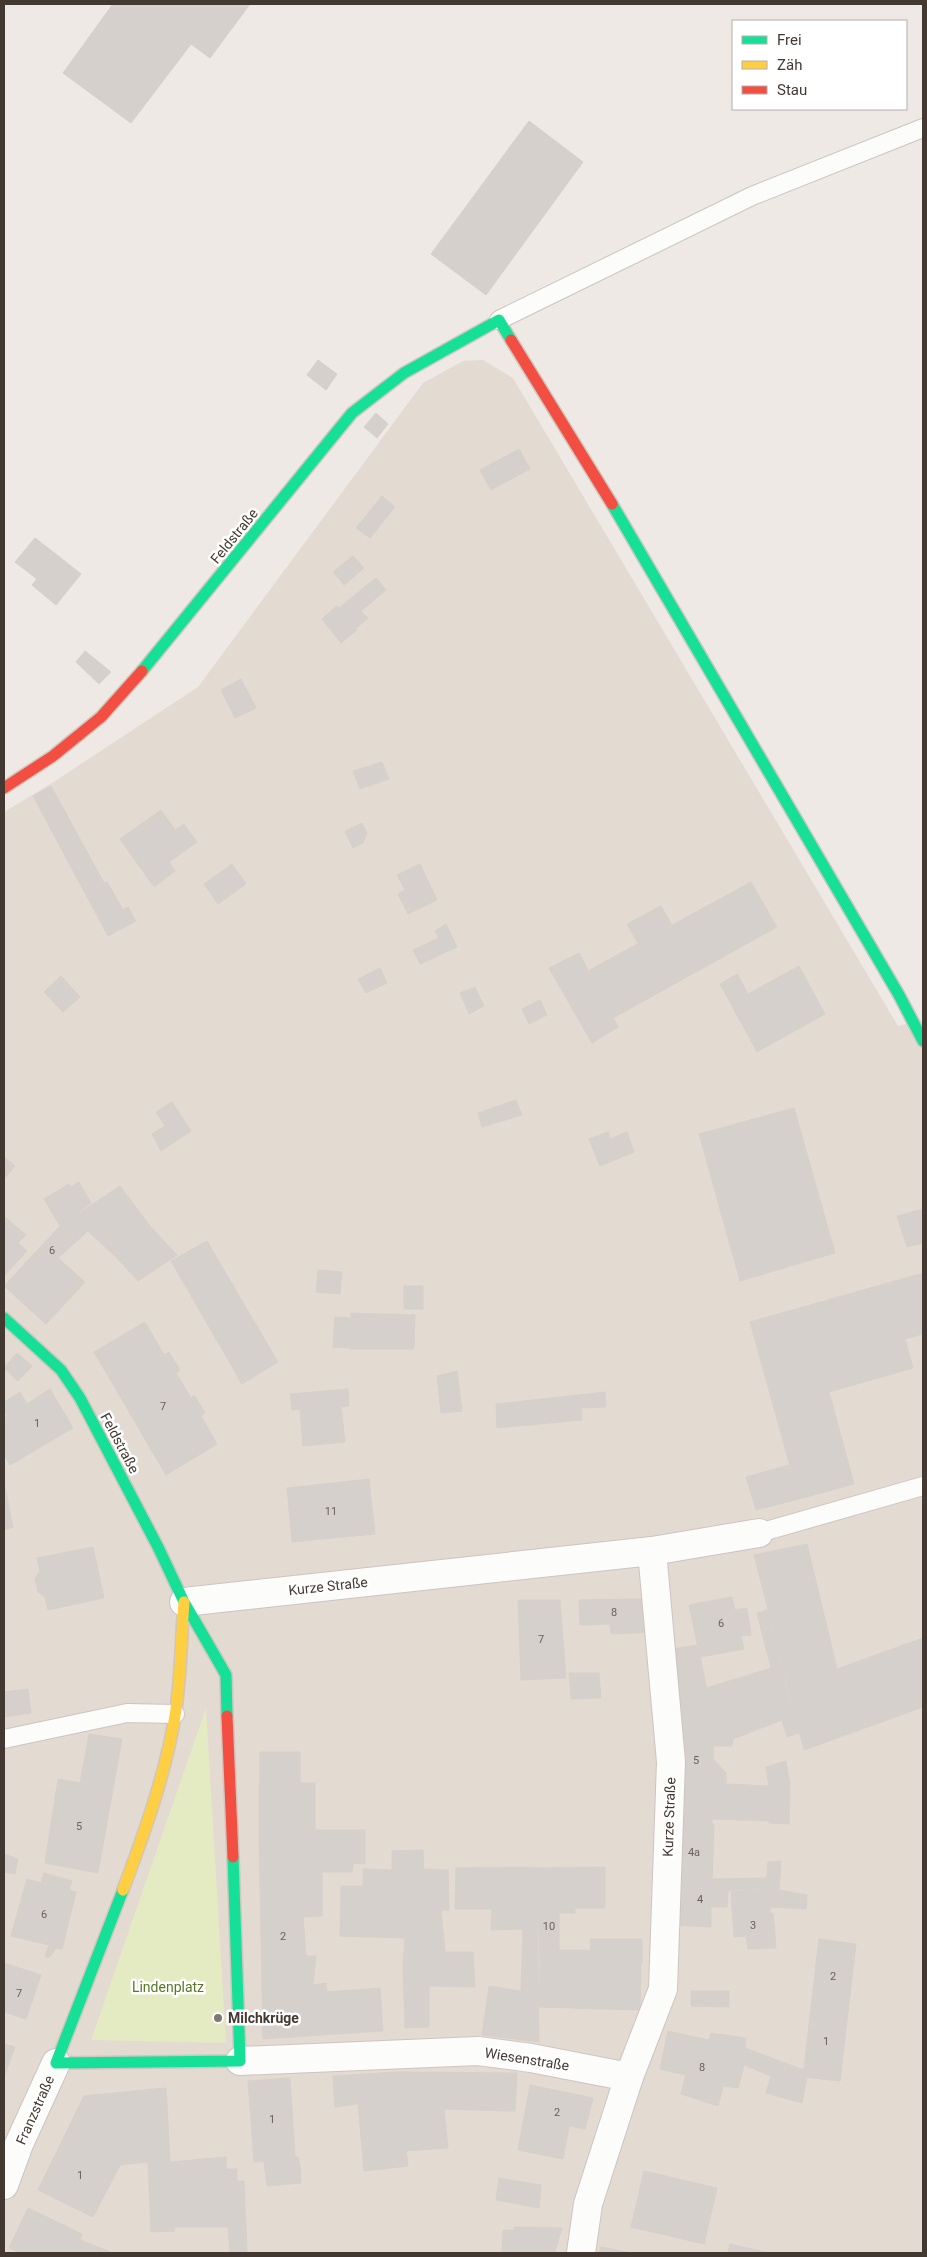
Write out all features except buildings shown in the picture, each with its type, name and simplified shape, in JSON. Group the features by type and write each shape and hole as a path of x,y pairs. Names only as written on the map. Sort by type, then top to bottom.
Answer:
{"street":[{"name":"Feldstraße","path":"4,788 53,756 101,718 162,649 357,408 374,392 414,366 499,320"},
{"path":"499,320 623,522 899,995 923,1041"},
{"name":"Feldstraße","path":"4,1318 61,1370 80,1398 158,1547 184,1602"},
{"name":"Kurze Straße","path":"184,1602 652,1551 759,1533"},
{"name":"Kurze Straße","path":"629,2077 663,1989 671,1762 652,1551"},
{"path":"184,1602 226,1675 240,2060 56,2063 140,1845 166,1759 175,1714 184,1602"},
{"name":"Wiesenstraße","path":"240,2060 478,2051 531,2058 629,2077"},
{"name":"Franzstraße","path":"4,2185 19,2144 56,2063"},
{"path":"581,2253 588,2204 629,2077"}],"lane":[{"path":"499,320 752,196 923,128"},
{"name":"Kurze Straße","path":"759,1533 923,1486"},
{"path":"4,1739 127,1713 175,1714"}],"shaded area":[{"path":"483,360 513,378 898,1026 923,1020 923,2253 4,2253 4,812 52,783 198,687 423,383 463,361"}],"green space":[{"name":"Lindenplatz","path":"206,1708 226,2043 91,2040"}],"traffic: fast":[{"path":"142,671 352,413 404,373 499,320 511,340"},
{"path":"612,504 899,995 923,1041"},
{"path":"4,1318 61,1370 80,1398 158,1547 184,1602 226,1675 227,1716"},
{"path":"123,1890 56,2063 240,2061 233,1857"}],"traffic: slow":[{"path":"123,1890 153,1804 171,1738 179,1688 184,1602"}],"traffic: jam":[{"path":"511,340 612,504"},
{"path":"4,788 53,756 101,717 142,671"},
{"path":"227,1716 233,1857"}],"place":[{"name":"Milchkrüge","path":"218,2018"}]}
